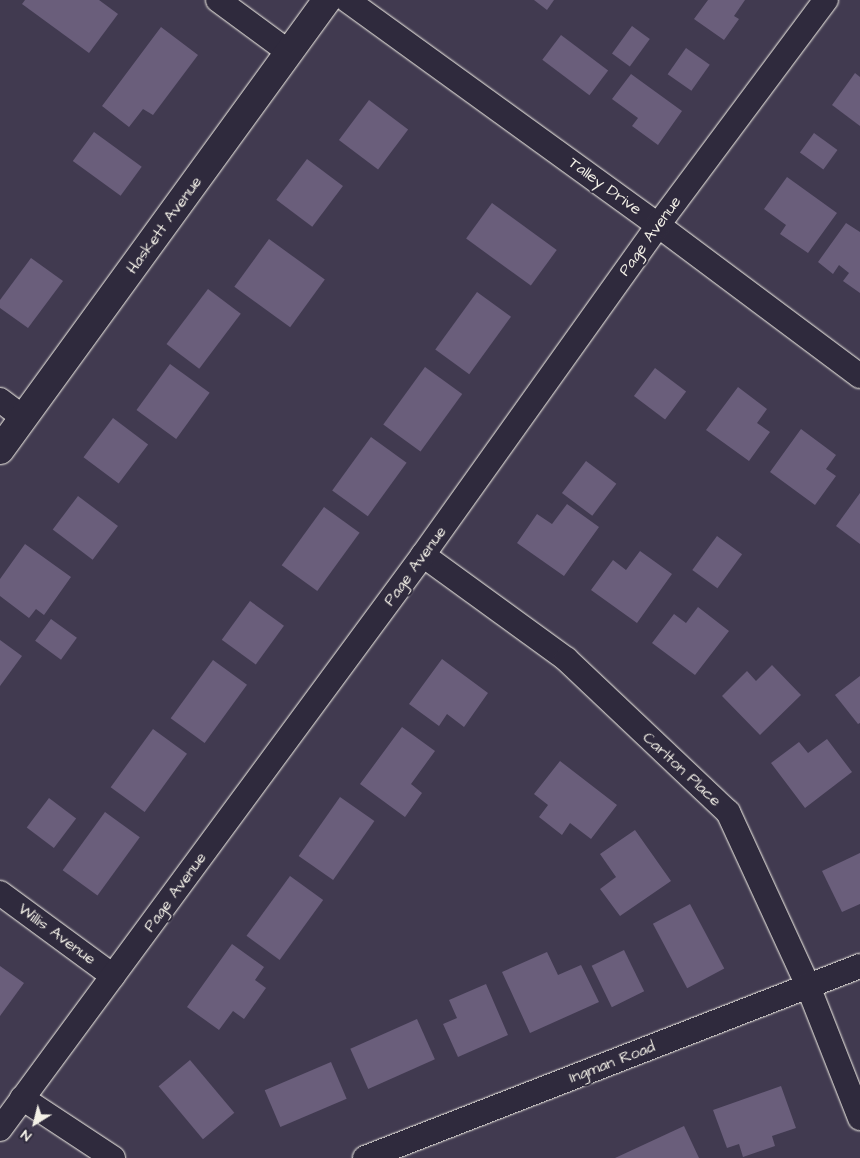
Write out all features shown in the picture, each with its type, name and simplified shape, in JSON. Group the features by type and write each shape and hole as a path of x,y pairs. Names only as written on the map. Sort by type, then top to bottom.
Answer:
{"street":[{"path":"218,0 290,52"},
{"name":"Haskett Avenue","path":"0,450 327,0"},
{"name":"Talley Drive","path":"347,0 658,225 860,376"},
{"name":"Page Avenue","path":"0,1129 423,555 658,225 826,0"},
{"path":"0,400 24,418"},
{"name":"Carlton Place","path":"423,555 566,659 728,812 808,986 860,1118"},
{"name":"Willis Avenue","path":"0,893 113,976"},
{"name":"Ingman Road","path":"365,1158 860,966"},
{"path":"22,1098 113,1158"}],"building":[{"path":"25,0 99,0 118,14 89,53 22,4"},
{"path":"534,0 554,0 547,10"},
{"path":"708,0 745,0 734,16 739,19 724,40 694,19"},
{"path":"632,26 650,39 630,66 612,54"},
{"path":"161,27 198,55 153,115 143,109 129,127 102,106"},
{"path":"561,35 608,71 589,95 542,60"},
{"path":"686,48 710,65 691,91 668,74"},
{"path":"855,73 860,77 860,126 832,105"},
{"path":"631,74 682,111 658,145 632,126 638,118 612,99"},
{"path":"369,100 408,129 378,169 339,140"},
{"path":"94,132 142,167 121,196 73,161"},
{"path":"814,133 837,150 823,169 800,152"},
{"path":"307,159 343,186 312,227 276,200"},
{"path":"787,177 837,213 808,253 780,234 786,225 764,209"},
{"path":"492,203 557,250 531,286 466,239"},
{"path":"846,223 860,232 860,293 843,281 849,273 839,265 833,274 818,262"},
{"path":"269,239 325,280 290,327 234,287"},
{"path":"31,258 63,281 28,328 0,308 0,300"},
{"path":"208,289 241,314 199,369 166,344"},
{"path":"477,292 511,317 469,374 435,349"},
{"path":"170,364 210,393 176,439 136,410"},
{"path":"425,367 462,394 420,451 383,424"},
{"path":"655,368 686,391 665,419 634,396"},
{"path":"738,387 767,409 757,423 770,432 749,461 706,430"},
{"path":"113,418 148,444 119,484 84,457"},
{"path":"801,429 836,455 826,469 836,476 815,505 770,472"},
{"path":"371,437 407,463 368,516 332,490"},
{"path":"586,461 616,484 592,516 562,493"},
{"path":"860,493 860,544 836,526"},
{"path":"78,496 118,526 93,560 53,530"},
{"path":"567,504 599,527 564,576 517,543 537,514 552,524"},
{"path":"324,507 360,533 317,591 282,565"},
{"path":"717,536 742,554 717,588 692,570"},
{"path":"25,544 71,577 44,615 36,609 29,618 0,596 0,579"},
{"path":"640,551 672,574 637,623 591,590 613,560 626,570"},
{"path":"250,601 284,626 256,665 222,640"},
{"path":"698,607 729,631 695,675 652,643 674,614 686,623"},
{"path":"51,619 77,638 61,660 35,641"},
{"path":"0,640 22,656 0,686"},
{"path":"442,659 488,693 464,727 447,714 439,726 409,704"},
{"path":"213,660 247,685 205,743 171,718"},
{"path":"772,665 801,695 760,735 722,696 747,671 756,681"},
{"path":"860,676 860,723 858,724 835,695"},
{"path":"402,727 435,751 411,784 422,793 405,817 360,784"},
{"path":"153,729 187,754 145,812 111,787"},
{"path":"827,739 852,772 805,808 771,763 799,742 808,753"},
{"path":"560,761 617,805 591,839 570,823 562,835 539,817 548,805 534,794"},
{"path":"340,797 374,821 333,880 299,856"},
{"path":"49,798 76,818 54,848 27,828"},
{"path":"105,812 140,837 97,896 63,870"},
{"path":"635,830 671,881 620,916 600,889 616,877 600,854"},
{"path":"860,853 860,904 842,912 822,871"},
{"path":"290,876 323,900 280,960 247,936"},
{"path":"690,904 724,968 687,988 653,924"},
{"path":"232,944 264,967 255,980 266,988 244,1019 233,1011 219,1030 187,1007"},
{"path":"624,950 644,991 612,1007 592,966"},
{"path":"547,952 558,975 581,965 599,1002 530,1033 502,972"},
{"path":"0,966 24,983 0,1016"},
{"path":"486,984 508,1035 458,1057 443,1024 457,1018 449,1000"},
{"path":"417,1019 435,1059 368,1089 350,1049"},
{"path":"190,1060 234,1113 203,1139 159,1086"},
{"path":"331,1062 347,1099 280,1127 265,1090"},
{"path":"781,1086 796,1128 772,1136 775,1146 743,1157 739,1144 727,1148 713,1110"},
{"path":"684,1126 699,1158 615,1158"}]}
